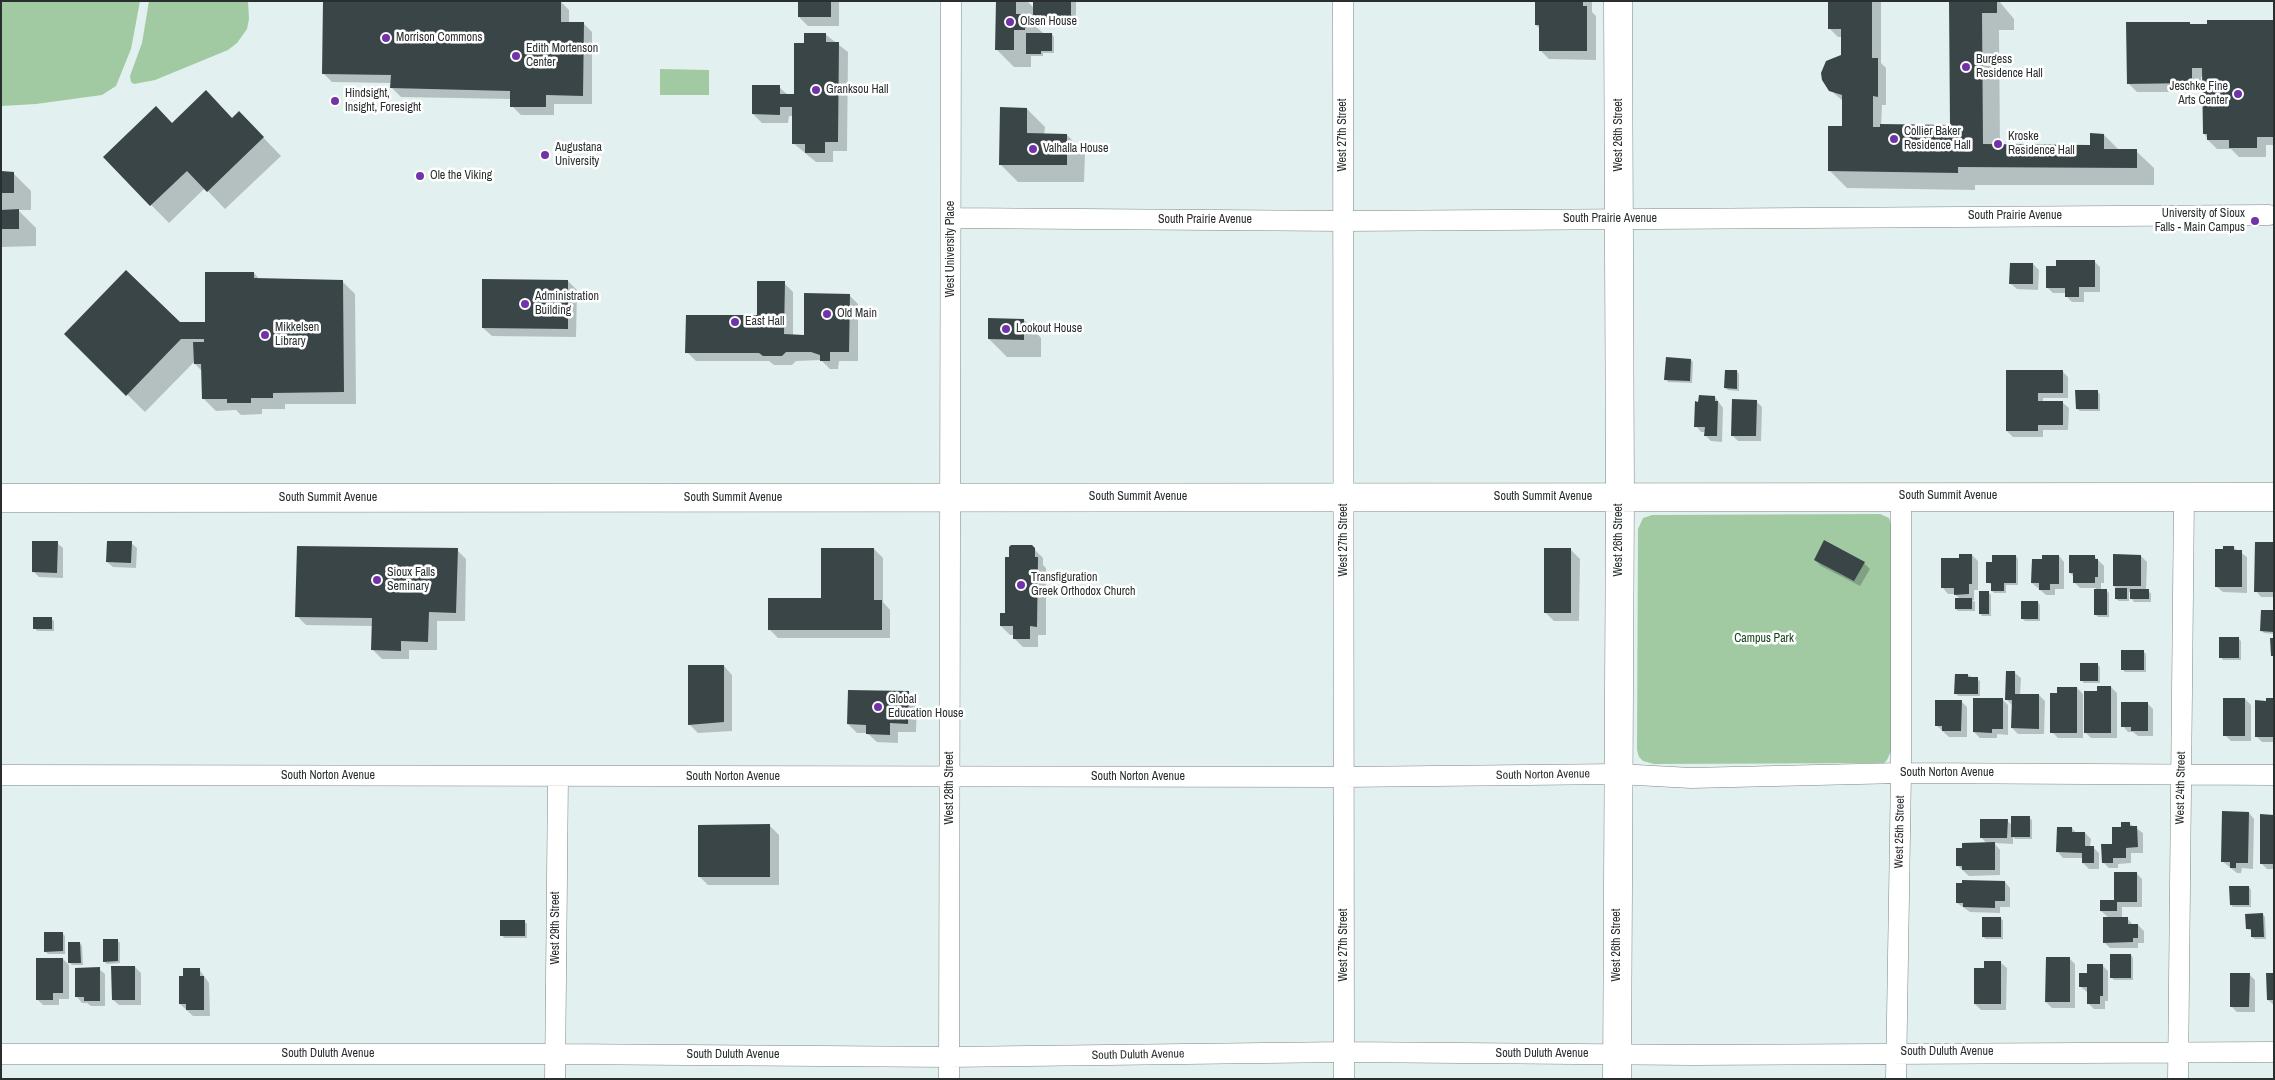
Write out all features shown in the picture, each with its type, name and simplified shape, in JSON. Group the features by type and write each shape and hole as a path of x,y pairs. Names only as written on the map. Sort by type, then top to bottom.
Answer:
{"street":[{"name":"West University Place","path":"950,497 951,1"},
{"name":"West 27th Street","path":"1343,1 1344,1079"},
{"name":"West 26th Street","path":"1617,1067 1620,497 1618,1"},
{"name":"South Prairie Avenue","path":"951,218 1344,221 2269,215"},
{"name":"West 25th Street","path":"1896,1079 1901,773 1901,496"},
{"name":"South Summit Avenue","path":"1,498 2274,496"},
{"name":"West 28th Street","path":"949,1079 950,497"},
{"name":"West 24th Street","path":"2178,1079 2184,497"},
{"name":"South Norton Avenue","path":"1,775 1344,777 1618,774 1691,778 1901,773 2274,775"},
{"name":"West 29th Street","path":"555,1079 558,777"},
{"name":"South Duluth Avenue","path":"1,1054 555,1054 949,1057 1344,1052 1617,1067 1896,1053 2274,1052"}],"green space":[{"path":"1,1 140,1 131,49 116,86 102,95 36,104 1,106"},
{"path":"149,1 248,1 249,19 247,29 237,43 228,50 155,80 134,84 131,82 130,76 142,43"},
{"path":"660,69 709,70 709,95 660,95"},
{"name":"Campus Park","path":"1880,514 1889,518 1891,525 1891,751 1887,760 1884,763 1654,764 1643,761 1639,757 1637,750 1638,529 1643,518 1652,515"}],"building":[{"path":"323,1 561,1 561,22 584,22 583,96 546,95 546,107 510,107 510,91 390,88 391,75 322,74"},
{"path":"798,1 831,1 831,17 798,17"},
{"name":"Olsen House","path":"996,1 1016,1 1016,14 1026,14 1025,30 1014,30 1014,50 995,50"},
{"path":"1033,1 1071,1 1071,16 1057,16 1057,21 1041,20 1041,15 1033,15"},
{"path":"1535,1 1583,1 1583,6 1587,6 1587,51 1539,51 1539,25 1535,25"},
{"path":"1828,1 1872,1 1872,58 1878,58 1878,97 1873,96 1873,127 1880,127 1880,124 1950,125 1949,1 1997,1 1997,13 1982,13 1983,144 2090,145 2090,133 2104,134 2104,149 2137,149 2137,168 1958,167 1958,173 1828,171 1828,126 1842,126 1842,95 1829,91 1822,80 1821,73 1826,61 1841,55 1841,29 1828,29"},
{"name":"Jeschke Fine Arts Center","path":"2207,20 2274,20 2274,137 2257,137 2257,148 2229,148 2229,140 2207,140 2207,134 2203,134 2202,68 2192,68 2192,83 2127,84 2126,22 2190,22 2190,24 2207,24"},
{"name":"Granksou Hall","path":"804,33 826,33 826,42 839,42 838,142 825,142 825,153 805,153 805,144 792,144 792,107 780,107 780,115 752,114 752,85 780,85 780,94 794,94 794,43 804,43"},
{"path":"1026,33 1052,33 1052,51 1041,51 1041,54 1026,54"},
{"path":"206,90 232,118 239,111 264,137 207,192 187,171 150,206 103,157 156,106 172,123"},
{"name":"Valhalla House","path":"1000,107 1027,108 1027,133 1067,134 1067,165 999,165"},
{"path":"1,171 14,172 14,193 1,193"},
{"path":"19,209 19,229 1,229 1,210"},
{"path":"2056,260 2095,260 2095,287 2079,287 2079,297 2065,297 2065,288 2046,288 2046,266 2056,266"},
{"path":"2010,263 2033,263 2033,284 2009,284"},
{"name":"Mikkelsen Library","path":"126,270 180,322 205,322 205,272 254,272 254,278 343,280 344,392 273,393 273,398 251,398 251,403 227,403 227,399 202,399 201,364 194,364 193,342 204,342 204,339 181,339 126,396 64,334"},
{"name":"Administration Building","path":"482,279 568,280 568,329 482,328"},
{"name":"East Hall","path":"757,281 785,281 784,334 804,335 804,293 850,294 849,352 830,352 830,361 820,361 820,355 811,352 786,352 782,356 763,356 759,353 685,353 686,315 757,315"},
{"name":"Lookout House","path":"988,318 1024,319 1024,340 988,339"},
{"path":"1666,357 1691,359 1690,381 1664,380"},
{"path":"1725,370 1737,370 1737,389 1724,388"},
{"path":"2006,370 2063,370 2063,393 2038,393 2038,401 2063,401 2063,425 2038,425 2038,431 2006,431"},
{"path":"2075,390 2098,390 2098,409 2076,409"},
{"path":"1699,395 1715,396 1715,401 1718,401 1717,436 1704,436 1705,427 1694,427 1695,401 1698,402"},
{"path":"1732,399 1757,400 1756,436 1731,436"},
{"path":"1824,540 1865,562 1854,581 1814,560"},
{"path":"32,541 58,541 57,573 32,572"},
{"path":"107,541 132,541 131,563 106,562"},
{"path":"2255,542 2274,542 2273,592 2254,592"},
{"name":"Transfiguration Greek Orthodox Church","path":"1011,545 1032,545 1035,548 1035,557 1038,557 1037,627 1030,626 1030,639 1013,639 1013,626 1000,626 1000,613 1005,613 1005,557 1009,557 1009,547"},
{"name":"Sioux Falls Seminary","path":"297,546 458,548 456,613 429,612 428,642 401,641 401,651 371,650 372,618 295,617"},
{"path":"2223,546 2234,546 2234,550 2242,550 2242,587 2215,587 2215,549 2223,549"},
{"path":"821,548 874,548 874,600 882,600 882,630 768,630 768,598 821,598"},
{"path":"1544,548 1571,548 1571,613 1544,613"},
{"path":"1959,554 1972,554 1972,584 1969,584 1969,594 1954,595 1954,588 1941,588 1941,558 1959,558"},
{"path":"2113,554 2141,555 2141,586 2113,586"},
{"path":"1992,555 2016,555 2016,583 2004,583 2004,591 1991,591 1991,583 1986,583 1986,562 1992,562"},
{"path":"2042,555 2059,555 2059,584 2050,584 2050,590 2039,590 2039,583 2031,583 2032,559 2042,559"},
{"path":"2069,555 2095,555 2095,559 2098,559 2098,577 2095,577 2095,583 2073,583 2073,573 2069,573"},
{"path":"2115,588 2127,588 2127,599 2115,599"},
{"path":"2094,589 2107,589 2107,615 2094,615"},
{"path":"2130,589 2149,589 2149,599 2130,599"},
{"path":"1979,591 1989,591 1989,614 1979,614"},
{"path":"1955,598 1972,598 1972,609 1955,609"},
{"path":"2021,601 2038,601 2038,619 2021,619"},
{"path":"2261,610 2274,610 2274,632 2260,631"},
{"path":"33,617 52,617 52,629 33,629"},
{"path":"2219,637 2239,637 2239,658 2219,658"},
{"path":"2270,638 2274,638 2274,656 2271,656"},
{"path":"2121,650 2144,650 2144,670 2121,670"},
{"path":"2080,663 2098,663 2098,681 2080,681"},
{"path":"688,665 724,665 724,722 688,725"},
{"path":"2006,671 2015,671 2015,694 2039,694 2039,729 2011,728 2012,700 2005,700"},
{"path":"1955,674 1968,674 1968,677 1978,677 1978,694 1954,694"},
{"path":"2097,686 2111,686 2111,733 2084,733 2084,691 2097,691"},
{"path":"2057,687 2077,687 2077,733 2050,733 2050,693 2057,693"},
{"name":"Global Education House","path":"848,690 909,691 908,724 890,723 890,735 866,734 866,725 847,724"},
{"path":"1973,698 2003,698 2003,729 1992,729 1992,733 1973,732"},
{"path":"2223,698 2245,698 2245,736 2223,736"},
{"path":"2266,698 2274,698 2274,737 2255,737 2255,700 2266,701"},
{"path":"1935,700 1962,700 1961,731 1942,731 1942,726 1935,726"},
{"path":"2121,702 2148,702 2148,731 2131,731 2131,727 2121,727"},
{"path":"2222,811 2249,812 2248,863 2236,863 2236,868 2230,868 2230,862 2221,862"},
{"path":"2260,814 2274,815 2274,864 2260,864"},
{"path":"2011,816 2030,816 2030,837 2011,837"},
{"path":"1980,819 2008,819 2007,838 1980,838"},
{"path":"2121,822 2130,822 2130,826 2137,826 2138,847 2126,848 2126,858 2113,858 2113,863 2102,863 2101,844 2112,844 2112,827 2121,827"},
{"path":"770,824 770,877 698,877 698,825"},
{"path":"2057,827 2072,827 2072,832 2085,832 2085,846 2094,846 2094,863 2082,863 2082,853 2056,852"},
{"path":"1995,842 1995,870 1962,870 1962,866 1956,866 1956,848 1962,848 1962,843"},
{"path":"2114,872 2137,872 2137,902 2117,902 2117,911 2100,911 2100,900 2114,900"},
{"path":"1962,880 2005,881 2005,901 1995,901 1995,908 1963,907 1963,903 1956,903 1956,883 1962,883"},
{"path":"2229,886 2249,886 2249,905 2230,905"},
{"path":"2263,913 2264,937 2251,937 2251,929 2246,929 2245,914"},
{"path":"1982,917 2001,917 2001,937 1982,937"},
{"path":"2103,917 2128,917 2128,924 2138,924 2138,938 2133,938 2133,942 2103,943"},
{"path":"500,920 525,920 525,936 500,936"},
{"path":"44,932 63,932 63,951 44,952"},
{"path":"103,939 118,939 118,961 103,962"},
{"path":"68,942 80,942 81,963 68,963"},
{"path":"2110,954 2131,954 2131,978 2110,978"},
{"path":"2046,957 2070,957 2070,1002 2045,1002"},
{"path":"36,958 63,958 63,993 53,993 53,1000 36,1000"},
{"path":"1984,961 2001,961 2001,1004 1974,1004 1974,968 1984,968"},
{"path":"2087,964 2103,964 2103,996 2100,996 2100,1004 2087,1004 2087,987 2079,987 2079,973 2087,973"},
{"path":"111,966 135,966 135,1000 112,1000"},
{"path":"100,967 100,1001 84,1001 84,997 75,997 75,968"},
{"path":"183,968 200,968 200,976 204,976 204,1010 186,1010 186,1004 179,1004 179,976 183,976"},
{"path":"2230,973 2250,973 2249,1007 2230,1007"},
{"path":"2266,973 2274,973 2274,1000 2267,1000"}],"place":[{"name":"Olsen House","path":"1010,22"},
{"name":"Morrison Commons","path":"386,38"},
{"name":"Edith Mortenson Center","path":"516,56"},
{"name":"Burgess Residence Hall","path":"1966,67"},
{"name":"Granksou Hall","path":"816,90"},
{"name":"Jeschke Fine Arts Center","path":"2238,94"},
{"name":"Hindsight, Insight, Foresight","path":"335,101"},
{"name":"Collier Baker Residence Hall","path":"1894,139"},
{"name":"Kroske Residence Hall","path":"1998,144"},
{"name":"Valhalla House","path":"1033,149"},
{"name":"Augustana University","path":"545,155"},
{"name":"Ole the Viking","path":"420,176"},
{"name":"University of Sioux Falls - Main Campus","path":"2255,221"},
{"name":"Administration Building","path":"525,304"},
{"name":"Old Main","path":"827,314"},
{"name":"East Hall","path":"735,322"},
{"name":"Lookout House","path":"1006,329"},
{"name":"Mikkelsen Library","path":"265,335"},
{"name":"Sioux Falls Seminary","path":"377,580"},
{"name":"Transfiguration Greek Orthodox Church","path":"1021,585"},
{"name":"Global Education House","path":"878,707"}]}
